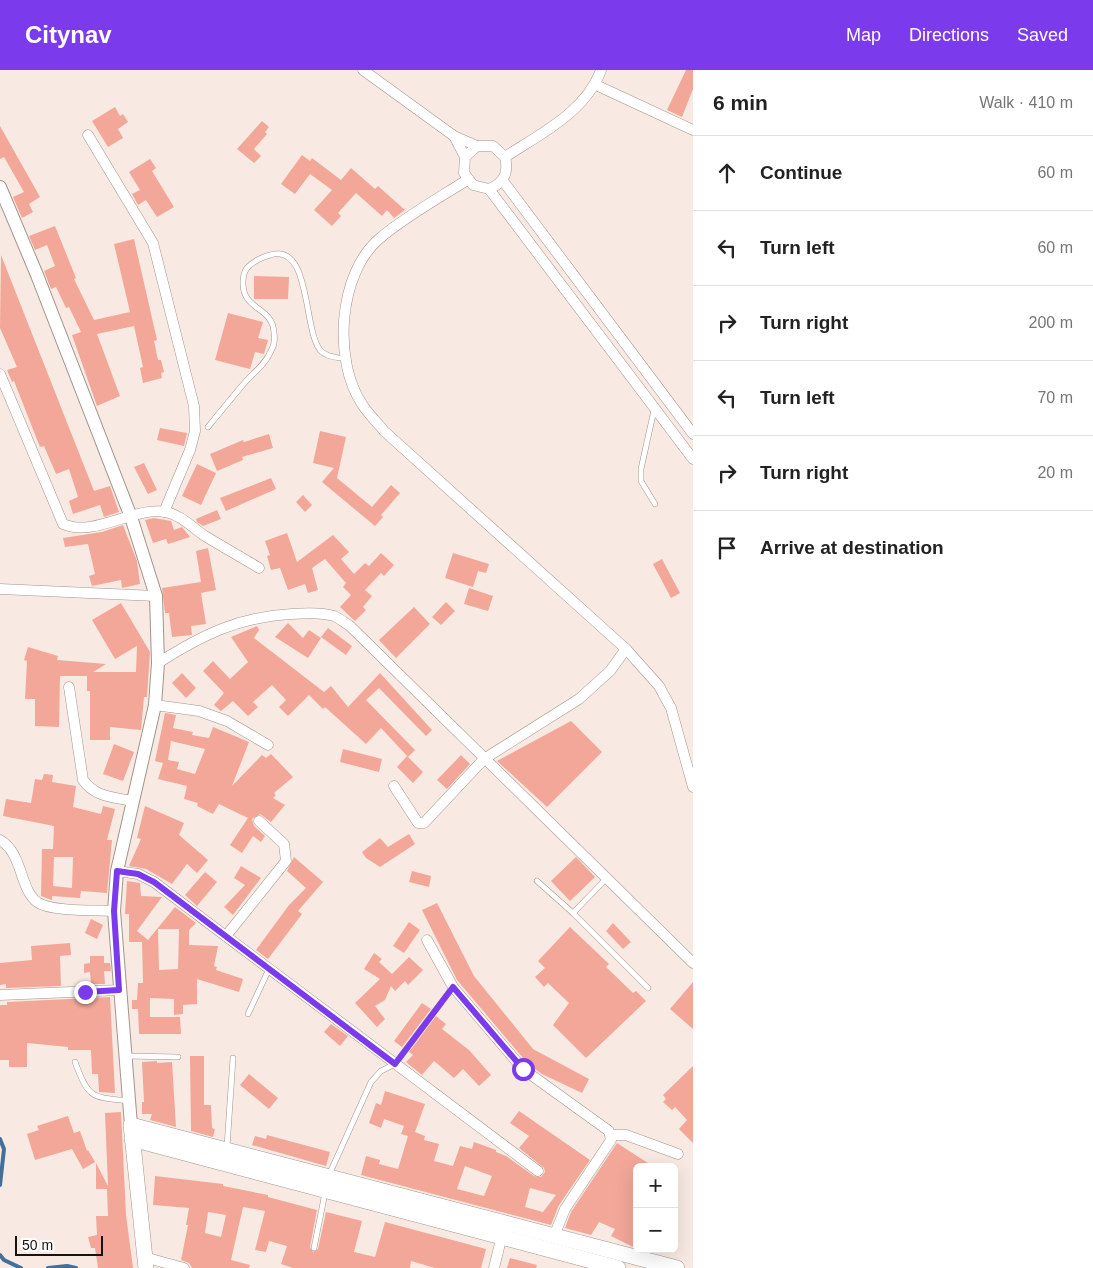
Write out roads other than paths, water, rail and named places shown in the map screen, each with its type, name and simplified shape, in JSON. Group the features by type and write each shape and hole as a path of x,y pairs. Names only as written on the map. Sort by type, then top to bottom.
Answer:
{"main road":[{"path":"132,1132 226,1150 327,1184"},
{"path":"132,1132 504,1230 618,1268"},
{"path":"132,1132 145,1263"},
{"path":"504,1230 554,1236 635,1263 677,1268"}],"street":[{"path":"363,70 454,136 478,146 494,146 505,157 506,173 502,181 489,189 481,188 467,180 464,172 465,157 454,136"},
{"path":"505,157 569,115 596,85 601,70"},
{"path":"596,85 693,130"},
{"path":"88,135 154,244 194,406 195,431 190,450 164,512"},
{"path":"465,157 478,146"},
{"path":"467,180 378,239 360,259 345,307 345,359 361,404 384,431 626,649 659,686 671,708 693,787"},
{"path":"502,181 693,434"},
{"path":"0,187 37,275 132,517 156,596 158,663 155,705 117,871 114,911 132,1132"},
{"path":"489,189 693,459"},
{"path":"569,294 581,285"},
{"path":"0,374 63,524 70,527 83,527 148,512 164,512 176,516 205,536 259,568"},
{"path":"654,408 666,398"},
{"path":"0,589 156,596"},
{"path":"158,663 195,640 227,625 264,615 306,613 334,616 350,626 693,963"},
{"path":"394,786 418,822 424,823 484,758 579,699 610,671 626,649"},
{"path":"69,687 84,780 90,790 99,794 132,801"},
{"path":"155,705 199,711 227,721 268,745"},
{"path":"226,936 286,861 284,844 259,821"},
{"path":"0,840 5,842 18,860 29,889 36,901 47,906 114,911"},
{"path":"117,871 138,874 154,882 538,1170"},
{"path":"427,940 453,987 523,1069 609,1131 611,1135"},
{"path":"0,995 119,990"},
{"path":"611,1135 626,1135 678,1154"},
{"path":"554,1236 565,1208 611,1135"},
{"path":"494,1268 504,1230"},
{"path":"145,1263 184,1268"}],"lane":[{"path":"208,427 264,363 272,350 275,335 270,318 247,301 242,290 243,277 247,268 262,257 278,252 288,255 297,266 312,334 321,350 328,356 345,359"},
{"path":"654,408 642,461 641,480 655,504"},
{"path":"573,913 606,879"},
{"path":"537,881 573,913 648,988"},
{"path":"248,1014 269,969"},
{"path":"314,1248 327,1184 371,1082 381,1071 395,1064 453,987"},
{"path":"125,1056 178,1056"},
{"path":"226,1150 232,1058"},
{"path":"75,1062 85,1087 93,1095 129,1101"}],"waterway":[{"path":"0,1139 4,1149 0,1185"},
{"path":"0,1255 4,1260 21,1268"},
{"path":"48,1268 67,1266 76,1268"}]}
